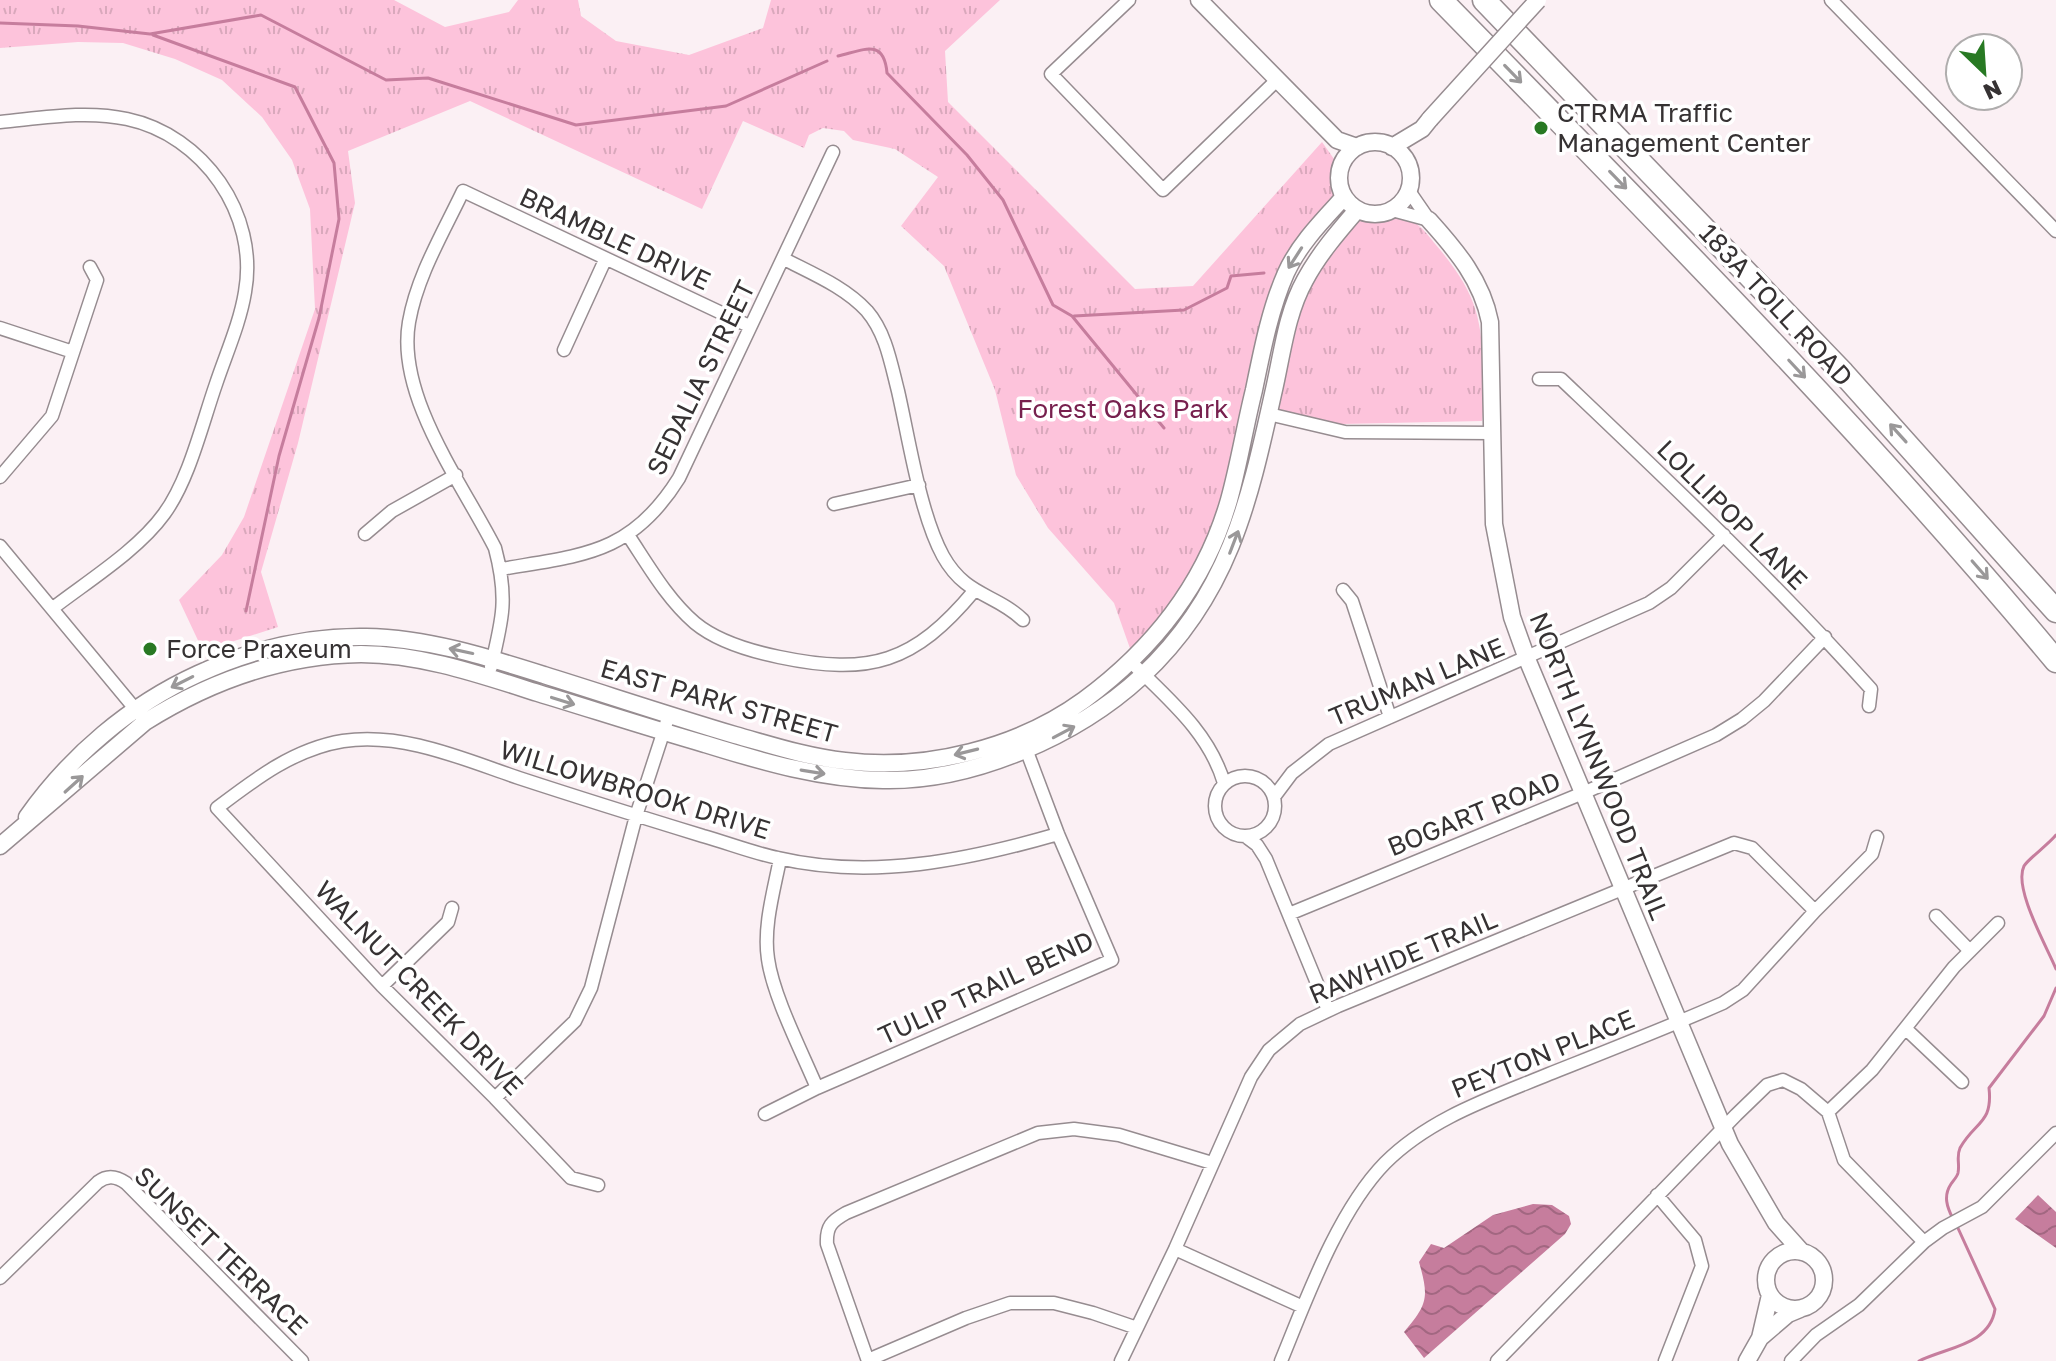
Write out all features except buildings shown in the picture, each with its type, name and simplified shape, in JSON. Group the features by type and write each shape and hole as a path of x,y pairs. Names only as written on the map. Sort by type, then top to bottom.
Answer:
{"highway":[{"name":"183A TOLL ROAD","path":"1441,0 1690,254 1928,512 2056,661"},
{"name":"183A TOLL ROAD","path":"1484,0 1843,373 2056,611"}],"street":[{"path":"1129,0 1051,74 1163,190 1277,80"},
{"path":"1199,0 1337,140 1357,147"},
{"path":"1392,147 1426,124 1538,0"},
{"path":"1831,0 2056,231"},
{"path":"0,122 87,114 127,119 161,130 193,150 218,179 238,215 247,252 245,291 234,333 185,474 165,514 134,545 53,608"},
{"path":"1407,162 1426,124"},
{"path":"1337,140 1344,161"},
{"path":"1375,142 1392,147 1407,162 1409,191 1392,210 1374,214 1357,210 1344,197 1339,179 1344,161 1357,147 1375,142"},
{"name":"SEDALIA STREET","path":"501,569 577,556 607,546 653,516 679,478 833,152"},
{"name":"BRAMBLE DRIVE","path":"456,475 416,395 408,368 408,323 421,281 463,191 749,326"},
{"name":"NORTH LYNNWOOD TRAIL","path":"1409,191 1455,249 1486,300 1490,322 1494,524 1509,604 1527,659 1723,1128 1776,1223 1802,1252"},
{"name":"EAST PARK STREET","path":"0,846 14,834 44,792 89,748 140,715 180,682 227,661 286,643 331,637 409,640 493,659 669,715 817,757 847,762 931,759 993,745 1039,727 1081,702 1131,662 1166,625 1194,584 1228,503 1258,371 1287,271 1310,236 1344,197"},
{"name":"EAST PARK STREET","path":"140,715 270,664 362,654 399,657 488,678 810,773 885,780 943,774 1026,749 1084,721 1143,675 1179,637 1203,603 1228,558 1244,516 1290,317 1304,282 1326,247 1357,210"},
{"path":"1392,210 1429,220"},
{"path":"784,259 845,292 867,311 875,323 891,363 919,485 944,558 952,571 974,591 1013,610 1023,620"},
{"path":"564,350 605,260"},
{"path":"0,477 52,416 97,280 90,267"},
{"path":"0,328 73,352"},
{"name":"LOLLIPOP LANE","path":"1539,379 1561,379 1724,535 1825,637 1871,689 1869,706"},
{"path":"1269,414 1345,432 1492,433"},
{"path":"365,534 392,511 456,475 495,548 501,569 504,615 488,678"},
{"path":"834,504 919,485"},
{"path":"628,535 670,596 697,625 754,652 814,665 853,666 892,657 935,632 952,618 974,591"},
{"name":"TRUMAN LANE","path":"1274,797 1292,773 1329,744 1649,603 1671,588 1724,535"},
{"path":"0,546 140,715"},
{"path":"1343,590 1352,601 1390,717"},
{"name":"BOGART ROAD","path":"1289,914 1716,735 1764,701 1825,637"},
{"path":"1131,662 1195,728 1217,760 1224,783"},
{"path":"495,1098 575,1021 591,988 636,816 669,715"},
{"name":"WILLOWBROOK DRIVE","path":"217,808 264,772 306,751 344,741 390,740 432,749 636,816 780,859 841,867 952,861 1005,850 1058,834"},
{"name":"TULIP TRAIL BEND","path":"765,1114 817,1088 1112,960 1058,834 1026,749"},
{"path":"1217,760 1239,776"},
{"name":"TRUMAN LANE","path":"1264,782 1292,773"},
{"path":"1266,859 1265,840 1275,806 1274,797 1264,782 1248,775 1239,776 1224,783 1214,801 1218,822 1225,830 1245,836 1257,845 1266,859 1328,1010"},
{"name":"WALNUT CREEK DRIVE","path":"217,808 382,986 571,1178 598,1185"},
{"path":"1245,836 1256,834 1270,823"},
{"name":"PEYTON PLACE","path":"1281,1361 1303,1307 1360,1194 1385,1164 1420,1133 1467,1107 1723,1003 1743,990 1872,854 1877,837"},
{"name":"RAWHIDE TRAIL","path":"1121,1361 1175,1249 1251,1077 1269,1050 1300,1024 1715,848 1734,843 1752,848 1815,911"},
{"path":"780,859 770,914 768,958 782,1006 817,1088"},
{"path":"382,986 448,922 452,908"},
{"path":"1936,916 1970,951"},
{"path":"1828,1112 1872,1070 1954,967 1998,923"},
{"path":"1906,1029 1962,1082"},
{"path":"1497,1361 1723,1128 1767,1085 1783,1080 1801,1089 1828,1112 1844,1160 1924,1242"},
{"path":"1137,1328 1054,1303 1010,1303 966,1318 868,1361 827,1244 826,1233 832,1221 846,1213 1038,1133 1074,1129 1119,1135 1212,1163"},
{"path":"1791,1361 1816,1335 1859,1305 1924,1242 1982,1207 2056,1133"},
{"name":"SUNSET TERRACE","path":"0,1278 98,1182 108,1177 126,1183 302,1361"},
{"path":"1657,1195 1695,1240 1702,1266 1665,1361"},
{"path":"1747,1361 1760,1338 1770,1295 1766,1277 1774,1260 1776,1223"},
{"path":"1175,1249 1303,1307"},
{"path":"1760,1338 1788,1314 1817,1300 1824,1282 1819,1263 1802,1252 1783,1254 1774,1260"},
{"path":"1770,1295 1783,1307 1801,1309"}],"green space":[{"name":"Forest Oaks Park","path":"0,0 394,0 445,27 509,12 518,0 578,0 581,16 616,41 689,55 763,28 771,0 1000,0 945,51 948,102 1135,289 1193,286 1322,142 1334,159 1334,198 1293,254 1225,501 1179,598 1132,654 1114,603 1048,528 1016,475 995,390 944,266 901,226 938,177 895,149 853,140 844,131 823,128 809,135 804,148 743,121 702,209 470,101 348,151 355,203 298,443 261,572 278,627 203,651 179,600 222,555 244,517 315,309 310,209 292,160 262,117 222,80 175,59 123,43 78,42 0,48"},
{"path":"1398,216 1415,223 1428,235 1468,291 1478,321 1483,356 1482,421 1341,424 1280,410 1277,402 1299,306 1320,266 1347,227 1359,221 1377,222"}],"water":[{"path":"2038,1195 2056,1212 2056,1248 2015,1219"},
{"path":"1533,1204 1552,1205 1569,1216 1571,1224 1565,1234 1424,1358 1404,1332 1422,1307 1425,1292 1419,1262 1431,1244 1444,1248 1493,1215"}],"waterway":[{"path":"0,23 78,26 150,34 261,15 386,80 428,78 576,125 726,106 827,61"},
{"path":"153,35 295,87 334,163 339,219 319,318 279,456 246,611"},
{"path":"838,56 871,49 882,55 887,73 967,155 1003,200 1053,305 1072,316 1164,428"},
{"path":"1074,316 1184,310 1227,288 1231,276 1264,273"},
{"path":"2056,835 2026,863 2022,876 2027,902 2056,969"},
{"path":"1953,1219 1947,1197 1958,1173 1960,1148 1986,1116 1989,1088 2044,1016 2056,988"},
{"path":"1919,1361 1976,1338 1991,1321 1995,1309 1957,1226"}],"place":[{"name":"CTRMA Traffic Management Center","path":"1541,128"},
{"name":"Force Praxeum","path":"150,649"}]}
